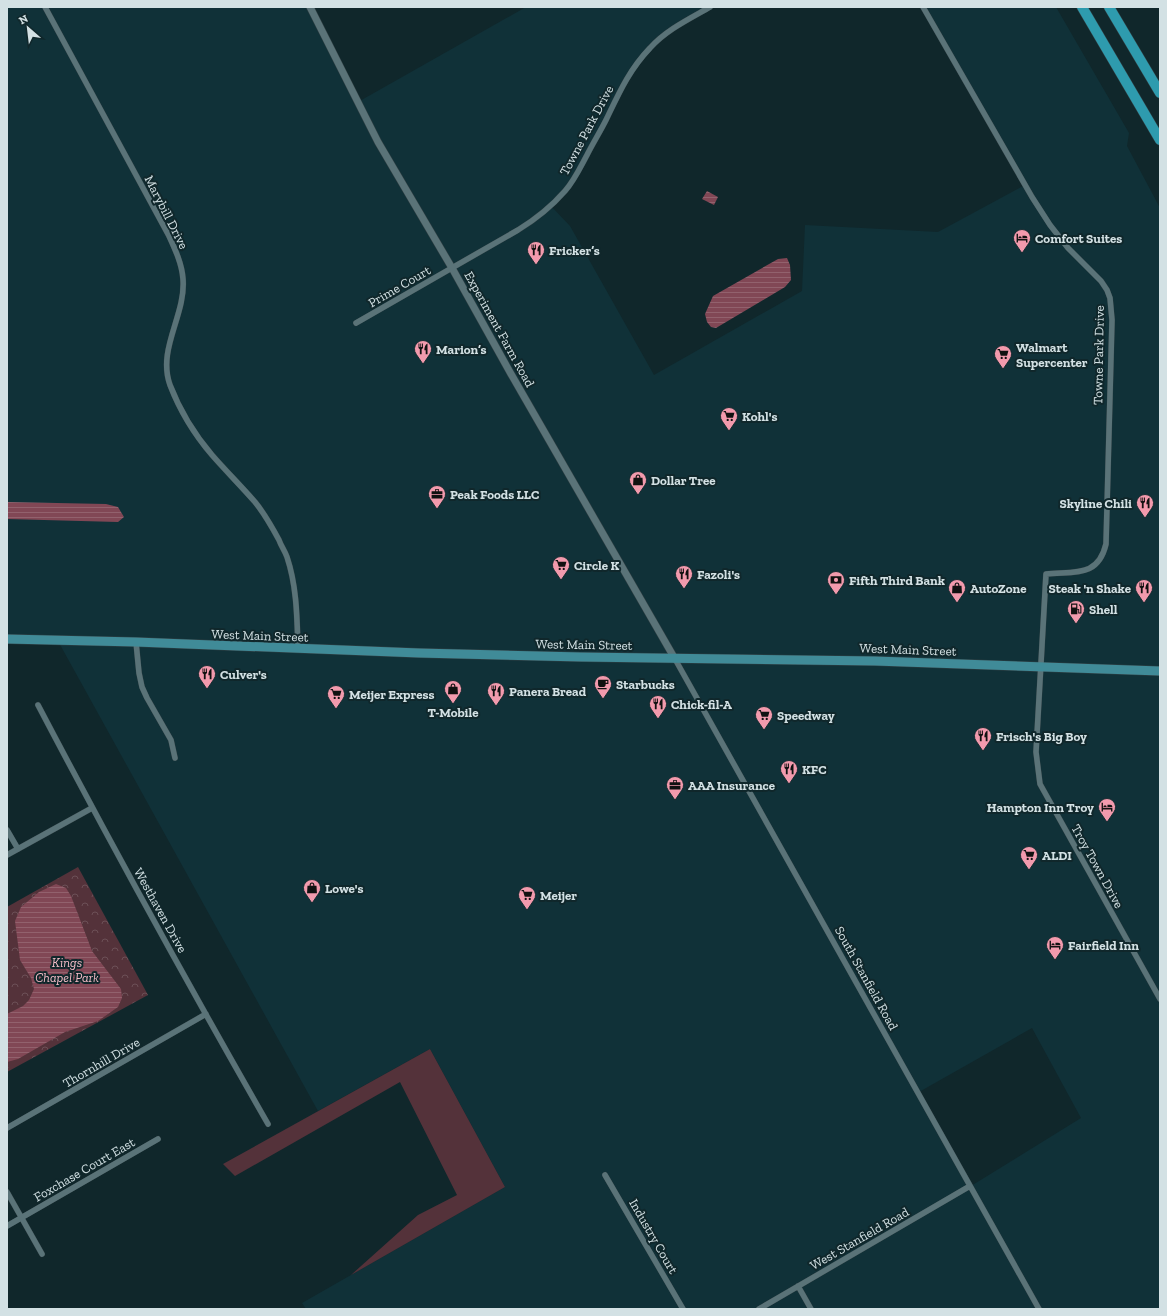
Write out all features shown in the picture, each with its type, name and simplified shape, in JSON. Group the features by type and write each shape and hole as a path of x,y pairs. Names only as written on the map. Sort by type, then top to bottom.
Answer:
{"highway":[{"path":"1082,7 1160,140"},
{"path":"1109,7 1160,93"}],"main road":[{"name":"West Main Street","path":"7,639 136,642 298,649 675,659 875,661 1160,671"}],"street":[{"name":"Marybill Drive","path":"45,7 169,236 178,256 183,278 182,297 169,342 167,363 170,383 178,406 193,431 211,454 255,502 272,528 286,555 293,577 297,602 298,649"},
{"name":"Experiment Farm Road","path":"310,7 378,142 452,268 511,374 675,659"},
{"name":"Towne Park Drive","path":"452,268 531,222 551,206 566,191 605,121 624,81 640,59 665,34 710,7"},
{"name":"Towne Park Drive","path":"923,7 1035,202 1050,225 1068,248 1101,281 1110,298 1112,320 1106,544 1103,555 1094,567 1085,570 1046,574 1041,666"},
{"name":"Prime Court","path":"356,323 452,268"},
{"path":"136,642 142,687 170,740 175,758"},
{"name":"South Stanfield Road","path":"675,659 1039,1309"},
{"name":"Troy Town Drive","path":"1041,666 1036,752 1040,784 1160,999"},
{"name":"Westhaven Drive","path":"38,705 92,808 268,1124"},
{"path":"7,855 92,808"},
{"path":"7,830 18,849"},
{"name":"Thornhill Drive","path":"7,1128 206,1014"},
{"name":"Foxchase Court East","path":"7,1226 158,1139"},
{"name":"Industry Court","path":"605,1175 683,1309"},
{"name":"West Stanfield Road","path":"759,1309 970,1186"},
{"path":"7,1192 42,1254"},
{"path":"798,1286 811,1309"}],"shaded area":[{"path":"7,7 310,7 358,102 526,7 710,7 665,34 636,65 574,179 551,206 570,226 654,375 802,291 805,225 938,232 1025,185 923,7 1056,7 1129,133 1127,146 1160,208 1160,1309 306,1309 302,1303 505,1187 430,1049 318,1111 58,641 7,639","holes":["1032,1028 1081,1118 971,1186 919,1092"]},
{"path":"707,191 718,197 714,205 702,199"},
{"path":"787,258 790,265 791,280 785,287 716,328 711,327 707,322 705,314 713,296 778,259"},
{"path":"7,502 106,504 118,507 124,517 118,522 7,519"},
{"name":"Kings Chapel Park","path":"56,884 66,888 71,896 92,951 121,989 122,998 118,1007 98,1021 65,1032 18,1059 7,1062 7,1014 23,1006 29,1000 34,989 31,978 20,960 15,921 21,907 39,892"}],"green space":[{"name":"Kings Chapel Park","path":"78,867 148,995 7,1072 7,907"},
{"path":"430,1049 505,1187 351,1275 418,1215 457,1195 400,1082 235,1176 223,1164"}],"place":[{"name":"Comfort Suites","path":"1022,253"},
{"name":"Fricker’s","path":"536,265"},
{"name":"Marion’s","path":"423,364"},
{"name":"Walmart Supercenter","path":"1003,369"},
{"name":"Kohl's","path":"729,431"},
{"name":"Dollar Tree","path":"638,495"},
{"name":"Peak Foods LLC","path":"437,509"},
{"name":"Skyline Chili","path":"1145,518"},
{"name":"Circle K","path":"561,580"},
{"name":"Fazoli's","path":"684,589"},
{"name":"Fifth Third Bank","path":"836,595"},
{"name":"AutoZone","path":"957,603"},
{"name":"Steak 'n Shake","path":"1144,603"},
{"name":"Shell","path":"1076,624"},
{"name":"Culver's","path":"207,689"},
{"name":"Starbucks","path":"603,699"},
{"name":"T-Mobile","path":"453,704"},
{"name":"Panera Bread","path":"496,706"},
{"name":"Meijer Express","path":"336,709"},
{"name":"Chick-fil-A","path":"658,719"},
{"name":"Speedway","path":"764,730"},
{"name":"Frisch's Big Boy","path":"983,751"},
{"name":"KFC","path":"789,784"},
{"name":"AAA Insurance","path":"675,800"},
{"name":"Hampton Inn Troy","path":"1107,822"},
{"name":"ALDI","path":"1029,870"},
{"name":"Lowe's","path":"312,903"},
{"name":"Meijer","path":"527,910"},
{"name":"Fairfield Inn","path":"1055,960"}]}
